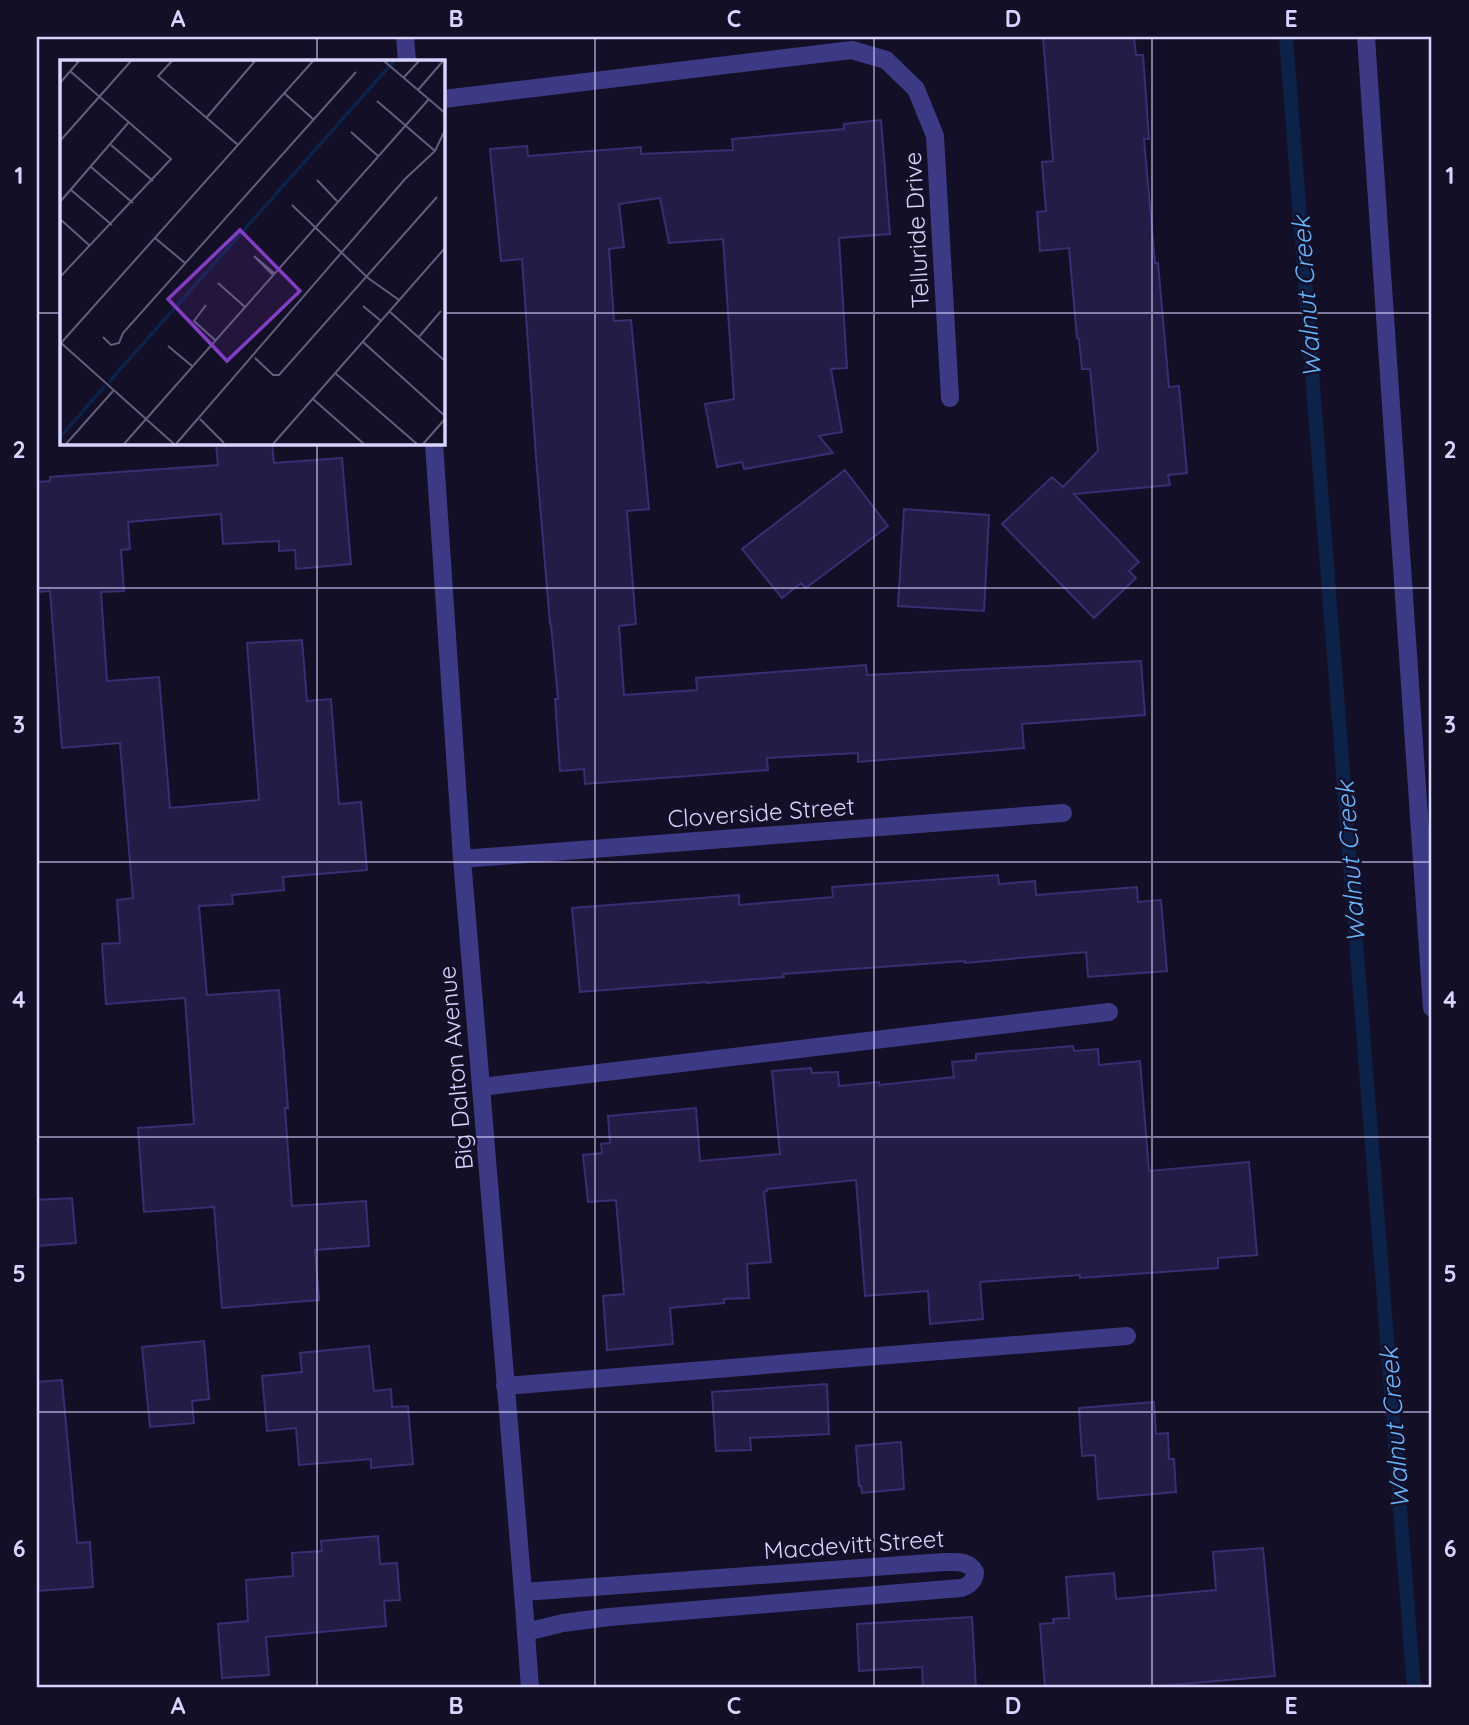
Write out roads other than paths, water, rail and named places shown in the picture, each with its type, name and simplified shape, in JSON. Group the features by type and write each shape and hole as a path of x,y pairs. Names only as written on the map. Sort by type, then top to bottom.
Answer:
{"street":[{"path":"405,37 407,60"},
{"path":"1366,37 1432,1008"},
{"name":"Telluride Drive","path":"444,99 852,50 886,60 916,89 935,136 950,398"},
{"name":"Big Dalton Avenue","path":"434,444 462,859 530,1688"},
{"name":"Cloverside Street","path":"462,859 1063,813"},
{"path":"481,1087 1109,1012"},
{"path":"505,1386 1127,1336"},
{"name":"Macdevitt Street","path":"523,1592 944,1562 965,1563 975,1572 973,1581 967,1587 961,1588 609,1617 563,1623 526,1632"}],"waterway":[{"name":"Walnut Creek","path":"1286,37 1414,1688"}]}
